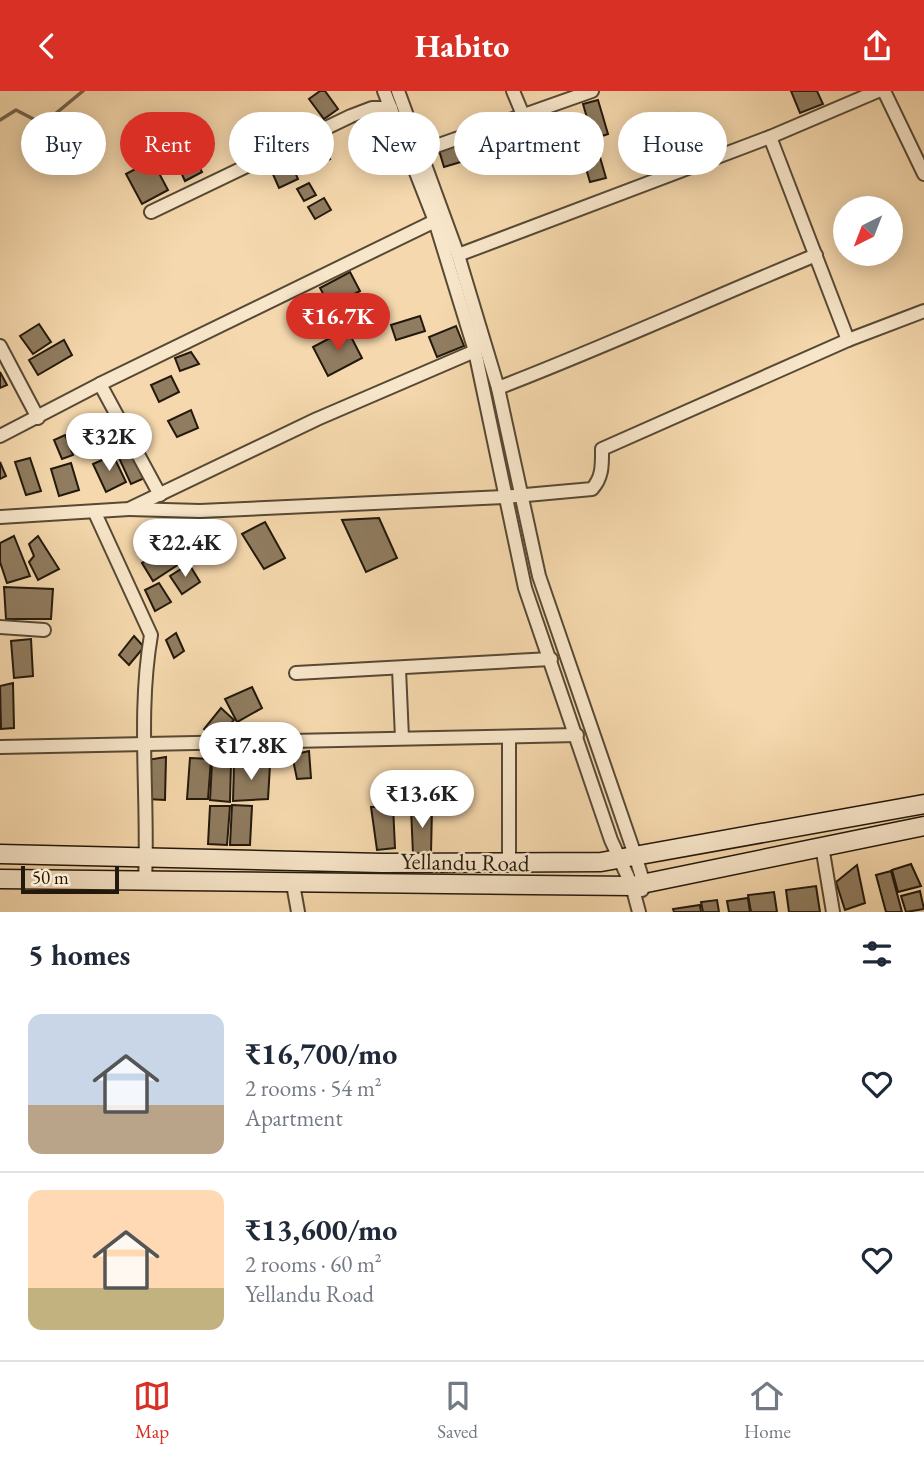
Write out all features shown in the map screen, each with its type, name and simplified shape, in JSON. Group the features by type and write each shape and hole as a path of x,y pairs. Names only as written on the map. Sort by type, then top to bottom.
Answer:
{"main road":[{"name":"Yellandu Road","path":"0,854 382,863 601,862 924,804"},
{"name":"Yellandu Road","path":"0,879 293,884 638,897 822,846 924,826"}],"street":[{"path":"513,91 522,112"},
{"path":"532,112 592,91"},
{"path":"458,255 770,137 878,91"},
{"path":"884,91 924,174"},
{"path":"151,212 268,153 392,97 435,221 475,351 493,426 504,497 525,588 577,735 627,857"},
{"path":"770,137 848,339"},
{"path":"428,175 458,255 498,388 539,576 638,897"},
{"path":"0,436 100,384 435,221"},
{"path":"498,388 616,342 707,300 816,255"},
{"path":"0,517 129,509 200,510 504,497 592,489 598,482 602,467 601,449 848,339 924,311"},
{"path":"0,346 38,418"},
{"path":"129,509 317,419 475,351"},
{"path":"100,384 160,495"},
{"path":"95,513 151,635 144,745 145,881"},
{"path":"0,627 44,630"},
{"path":"296,673 551,659"},
{"path":"399,669 402,738"},
{"path":"0,747 577,735"},
{"path":"509,737 509,863"},
{"path":"822,846 833,912"},
{"path":"293,884 298,912"}],"building":[{"path":"320,91 325,91 338,109 334,112 319,112 309,99"},
{"path":"791,91 817,91 823,104 800,113"},
{"path":"598,100 602,112 585,112 583,104"},
{"path":"454,143 454,164 444,167 440,146"},
{"path":"604,171 606,178 590,182 588,175 604,175"},
{"path":"127,175 160,175 168,190 142,204"},
{"path":"182,175 196,175 185,181"},
{"path":"273,175 296,175 298,179 279,188"},
{"path":"309,183 316,195 304,201 297,189"},
{"path":"324,198 331,210 315,219 308,207"},
{"path":"350,272 360,291 330,307 320,288"},
{"path":"420,316 425,331 396,340 391,325"},
{"path":"39,324 51,342 33,354 20,336"},
{"path":"456,326 464,346 437,357 429,337"},
{"path":"347,329 362,358 328,376 313,347"},
{"path":"64,340 72,355 38,375 29,360"},
{"path":"191,352 199,364 180,371 175,358"},
{"path":"0,372 7,385 0,388"},
{"path":"171,376 179,392 159,402 151,385"},
{"path":"191,410 198,428 177,437 168,421"},
{"path":"65,435 73,455 62,459 54,440"},
{"path":"134,450 147,477 131,484 119,458"},
{"path":"113,455 126,482 106,492 93,464"},
{"path":"30,458 41,491 26,495 15,462"},
{"path":"0,462 6,476 0,479"},
{"path":"71,463 79,490 59,496 51,469"},
{"path":"379,518 397,558 366,572 342,520"},
{"path":"265,522 285,558 264,569 242,534"},
{"path":"184,535 196,553 153,581 142,563"},
{"path":"14,536 30,576 7,583 0,562 0,543"},
{"path":"38,536 59,569 38,580 29,562 34,556 29,544"},
{"path":"189,564 200,582 182,594 170,576"},
{"path":"159,583 171,602 155,611 145,590"},
{"path":"4,587 53,589 51,619 6,619"},
{"path":"176,633 184,651 174,658 166,640"},
{"path":"134,636 144,647 129,665 119,655"},
{"path":"31,639 33,676 14,678 11,641"},
{"path":"13,683 14,728 1,729 0,686"},
{"path":"252,687 262,708 237,722 225,699"},
{"path":"221,708 234,720 216,739 204,729"},
{"path":"309,751 311,778 297,779 292,755"},
{"path":"166,757 165,800 147,799 147,760"},
{"path":"190,758 211,759 208,799 187,799"},
{"path":"212,763 231,763 230,802 210,800"},
{"path":"234,764 270,765 268,799 233,801"},
{"path":"232,805 252,806 250,845 230,845"},
{"path":"210,806 230,806 227,845 208,844"},
{"path":"393,806 395,848 377,850 371,807"},
{"path":"411,808 432,808 431,853 413,854"},
{"path":"911,864 921,886 898,892 892,870"},
{"path":"857,865 865,903 845,910 836,882"},
{"path":"891,871 902,912 886,912 876,875"},
{"path":"816,886 820,912 789,912 786,890"},
{"path":"920,891 924,909 906,912 901,896"},
{"path":"774,892 777,912 751,912 748,895"},
{"path":"748,898 750,912 729,912 727,901"},
{"path":"717,900 719,912 703,912 701,902"},
{"path":"700,905 701,912 674,912 673,909"}],"waterway":[{"path":"0,120 16,110 43,124 83,91"}]}
